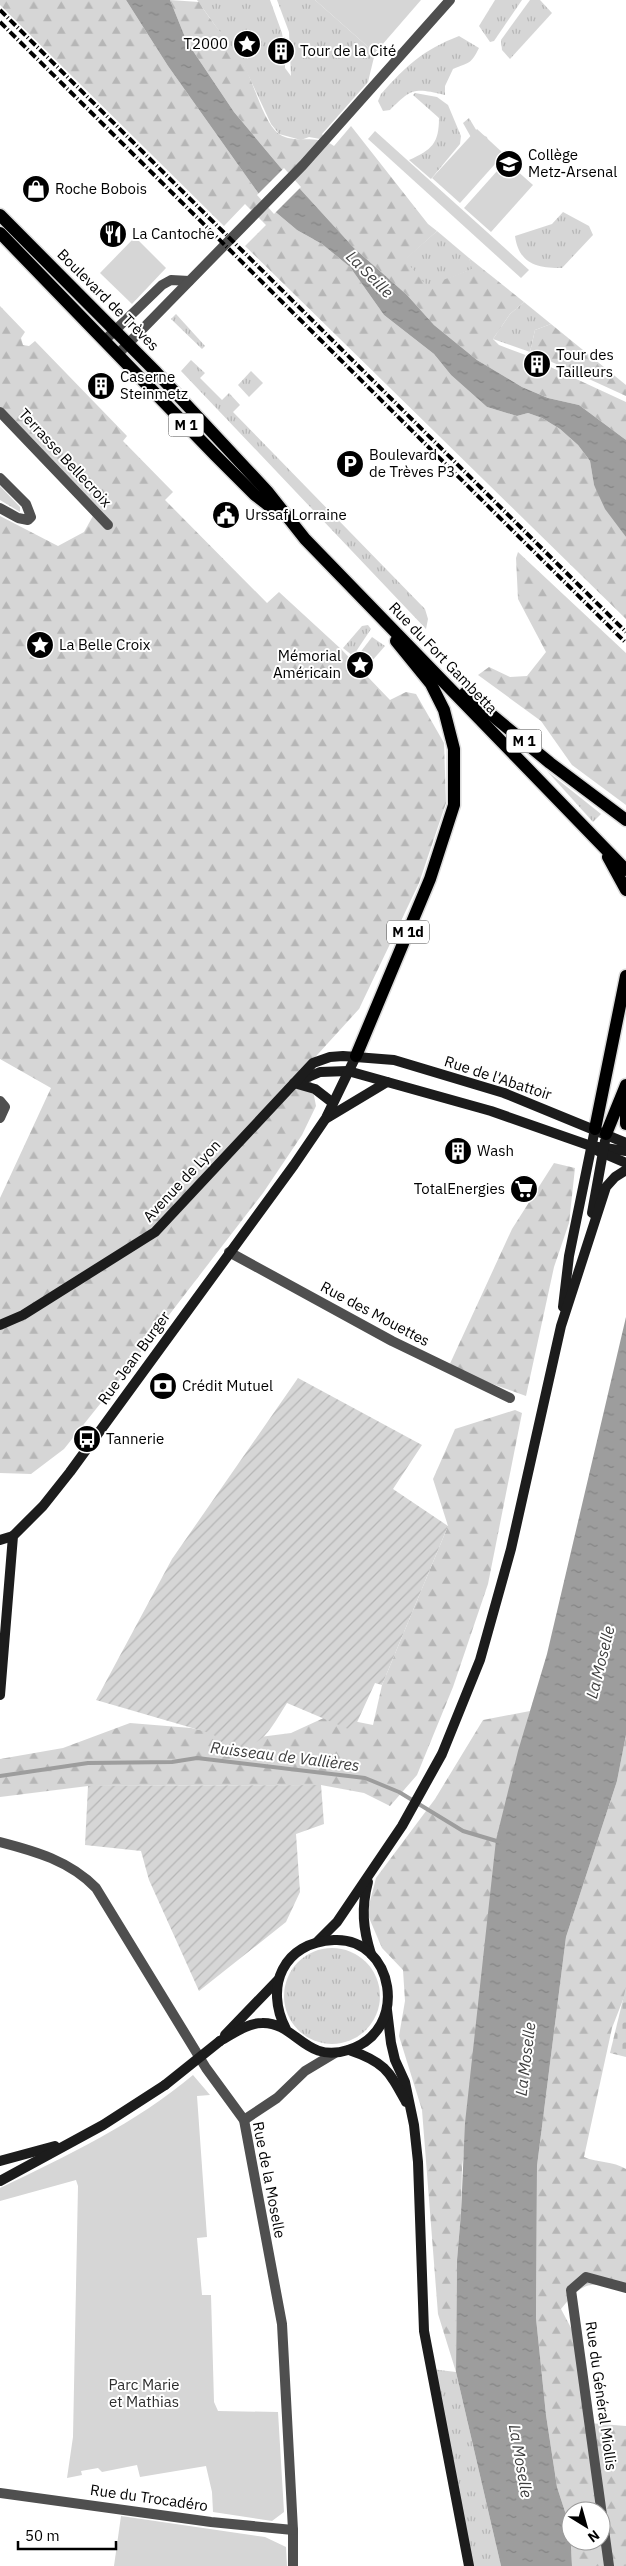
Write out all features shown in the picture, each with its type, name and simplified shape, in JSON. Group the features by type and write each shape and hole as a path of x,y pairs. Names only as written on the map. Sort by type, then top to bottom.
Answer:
{"main road":[{"name":"Boulevard de Trèves","path":"0,215 116,330 266,491 291,523 362,598"},
{"name":"Boulevard de Trèves","path":"0,233 106,340 235,475 291,523"},
{"name":"Rue du Fort Gambetta","path":"362,598 424,659 626,870"},
{"name":"M 1d","path":"356,1056 430,879 454,806 454,749 444,710 431,684 362,598"},
{"name":"M 1","path":"424,659 550,763 626,820"},
{"name":"M 1","path":"601,844 626,890"},
{"path":"583,1261 603,1151 601,1132 626,976"},
{"name":"Rue Jean Burger","path":"13,1536 43,1506 70,1472 326,1118 356,1056"},
{"name":"Avenue de Lyon","path":"0,1325 23,1315 155,1232 312,1063 330,1057 356,1056"},
{"name":"Rue de l'Abattoir","path":"356,1056 394,1060 504,1093 626,1143"},
{"name":"Avenue de Lyon","path":"293,1083 320,1072 348,1071"},
{"path":"348,1071 491,1111 591,1146 626,1163"},
{"path":"326,1118 387,1082"},
{"path":"293,1083 315,1090 333,1103"},
{"path":"561,1326 569,1256 591,1146 601,1132 626,1085"},
{"path":"626,1106 626,1124"},
{"path":"603,1151 626,1152"},
{"path":"318,1941 337,1922 402,1826 458,1716 480,1660 497,1604 561,1326 606,1187 615,1177 626,1170"},
{"path":"0,1540 13,1536 0,1695"},
{"path":"370,1872 362,1903 363,1922 371,1954"},
{"path":"0,2180 132,2108 165,2085 220,2041 278,1980 286,1963 300,1949 318,1941 337,1940 355,1944 371,1954 381,1966 387,1980 389,1995 387,2010 380,2028 366,2042 349,2050 335,2053 308,2047 286,2029 262,2023 246,2027 220,2041"},
{"path":"278,1980 277,2006 286,2029"},
{"path":"387,2010 395,2060 405,2082 412,2112 418,2162 424,2331 469,2566"},
{"path":"349,2050 371,2058 390,2072 412,2112"},
{"path":"0,2161 73,2141"}],"street":[{"path":"118,354 303,166 450,0"},
{"path":"106,340 162,285 171,280 189,281"},
{"name":"Terrasse Bellecroix","path":"0,412 108,525"},
{"path":"0,478 26,504 31,517 28,520 23,520 0,508"},
{"path":"0,1101 5,1107 0,1118"},
{"name":"Rue des Mouettes","path":"229,1252 392,1341 510,1398"},
{"name":"Rue de la Moselle","path":"0,1842 52,1857 83,1876 96,1888 206,2068 244,2120 282,2324 293,2530 293,2566"},
{"path":"244,2120 277,2098 306,2071 335,2053"},
{"name":"Rue du Général Miollis","path":"609,2566 571,2290 586,2277 626,2288"},
{"name":"Rue du Trocadéro","path":"0,2492 211,2522 293,2530"}],"green space":[{"path":"0,0 126,0 168,66 266,204 297,230 322,244 350,267 384,315 434,354 451,375 487,407 517,416 528,413 542,418 560,429 578,445 590,461 594,485 626,537 626,619 245,246 266,225 245,204 224,226 0,5"},
{"path":"170,0 199,2 244,65 268,121 279,134 292,139 320,140 334,146 351,126 428,224 437,231 405,260 427,286 472,269 469,258 524,302 510,314 493,339 499,345 531,357 530,366 534,370 540,371 546,365 626,402 626,440 579,405 548,398 522,387 477,360 434,325 407,295 354,248 280,167 234,112 187,42"},
{"path":"197,0 270,0 282,33 284,46 275,54 281,61 285,61 285,68 291,76 289,32 277,0 315,0 375,53 368,82 322,134 326,140 309,137 301,140 279,134 271,124 244,66"},
{"path":"315,0 421,0 375,53"},
{"path":"495,0 522,0 494,41 490,42 479,26"},
{"path":"530,0 540,0 552,13 510,59 502,50 501,40"},
{"path":"459,36 479,48 469,62 453,69 445,86 445,95 426,91 414,92 404,97 390,110 383,111 378,101 381,94 399,75 425,53"},
{"path":"415,93 437,97 448,105 461,136 460,144 431,179 409,160 433,145 438,134 439,118 413,95"},
{"path":"469,118 478,133 487,137 488,141 472,139 463,123"},
{"path":"477,129 504,154 460,203 432,178"},
{"path":"375,131 529,270 521,278 368,139"},
{"path":"506,161 533,185 491,232 464,208"},
{"path":"563,212 589,226 593,235 562,268 537,265 525,258 517,245 515,236 552,224"},
{"path":"437,231 469,258 473,269 427,287 404,260"},
{"path":"135,237 166,268 132,304 100,273"},
{"path":"524,302 551,324 535,330 530,352 493,339 510,314"},
{"path":"0,306 25,332 21,338 23,345 29,346 35,341 127,436 123,441 173,492 165,500 267,603 279,592 341,649 390,700 406,692 416,694 444,743 446,803 419,883 359,1009 308,1065 316,1106 302,1135 263,1193 112,1389 64,1449 31,1474 0,1473 0,1198 51,1088 0,1059 0,516 58,546 84,532 93,516 0,418"},
{"path":"176,314 205,346 202,349 171,319"},
{"path":"551,324 626,385 626,396 530,352 535,330"},
{"path":"191,360 205,373 200,378 222,400 229,393 240,405 233,412 425,609 428,619 426,629 181,371"},
{"path":"251,371 263,383 249,397 238,385"},
{"path":"0,486 20,507 20,512 0,500"},
{"path":"518,552 626,653 626,805 572,765 541,721 478,675 489,667 510,677 527,676 546,652 518,599 516,558"},
{"path":"368,625 371,629 353,656 343,648 362,626"},
{"path":"372,637 385,646 371,662 359,654"},
{"path":"547,771 601,814 593,822"},
{"path":"554,1163 575,1168 569,1223 554,1267 526,1396 448,1368 512,1229"},
{"path":"298,1378 422,1445 393,1489 448,1526 382,1685 375,1683 353,1731 287,1703 261,1739 254,1744 236,1747 223,1744 213,1734 96,1700 172,1559"},
{"path":"515,1410 522,1413 488,1584 453,1687 417,1775 390,1806 364,1793 321,1785 88,1786 0,1797 0,1759 63,1748 130,1723 191,1728 243,1739 291,1733 328,1716 373,1725 382,1685 448,1526 433,1479 455,1429"},
{"path":"530,1711 506,1803 462,2168 457,2260 456,2372 438,2314 422,2110 399,2036 405,2001 403,1970 382,1948 367,1913 376,1878 435,1799 483,1720"},
{"path":"626,1735 626,1992 612,2028 584,2157 626,2169 626,2291 589,2285 576,2292 561,2309 578,2341 589,2423 626,2426 626,2566 572,2566 571,2551 611,2551 611,2501 562,2501 557,2487 546,2415 536,2318 537,2166 566,1937 617,1781"},
{"path":"321,1785 324,1824 296,1834 300,1892 286,1922 199,1991 149,1880 141,1851 85,1845 88,1786"},
{"path":"332,1948 350,1952 366,1962 376,1978 380,1996 376,2014 366,2030 350,2040 332,2044 314,2040 298,2030 288,2014 284,1996 288,1978 298,1962 314,1952"},
{"path":"626,1987 626,2057 610,2053"},
{"name":"Parc Marie et Mathias","path":"193,2075 210,2095 197,2096 207,2237 197,2238 202,2295 211,2295 214,2402 218,2411 278,2412 284,2512 272,2521 213,2512 212,2492 206,2466 140,2477 137,2465 102,2472 98,2468 81,2471 82,2475 67,2478 73,2437 78,2186 76,2180 0,2201 0,2188 100,2138 148,2108"},
{"path":"431,2369 456,2372 501,2566 469,2566"},
{"path":"121,2516 265,2537 286,2547 287,2566 114,2566"}],"water":[{"name":"La Seille","path":"126,0 170,0 187,42 234,112 280,167 354,248 407,295 434,325 477,360 522,387 548,398 579,405 626,440 626,537 605,509 594,485 590,461 578,445 560,429 542,418 528,413 517,416 487,407 451,375 434,354 384,315 350,267 322,244 297,230 266,204 168,66"},
{"name":"La Moselle","path":"626,1317 626,1735 617,1781 566,1937 537,2166 536,2318 546,2415 557,2487 562,2501 561,2551 571,2551 572,2566 501,2566 456,2372 457,2260 465,2123 496,1840 518,1751 547,1654"}],"pier":[{"path":"284,168 301,187 274,214 257,195"}],"waterway":[{"name":"Ruisseau de Vallières","path":"0,1776 88,1763 172,1762 197,1758 365,1778 399,1792 463,1831 500,1842"}],"railway":[{"path":"0,10 626,632"},
{"path":"0,22 626,643"}],"place":[{"name":"T2000","path":"247,44"},
{"name":"Tour de la Cité","path":"281,51"},
{"name":"Collège Metz-Arsenal","path":"509,164"},
{"name":"Roche Bobois","path":"36,189"},
{"name":"La Cantoche","path":"113,234"},
{"name":"Tour des Tailleurs","path":"537,364"},
{"name":"Caserne Steinmetz","path":"101,386"},
{"name":"Boulevard de Trèves P3","path":"350,464"},
{"name":"Urssaf Lorraine","path":"226,515"},
{"name":"La Belle Croix","path":"40,645"},
{"name":"Mémorial Américain","path":"360,665"},
{"name":"Wash","path":"458,1151"},
{"name":"TotalEnergies","path":"524,1189"},
{"name":"Crédit Mutuel","path":"163,1386"},
{"name":"Tannerie","path":"87,1439"}]}
